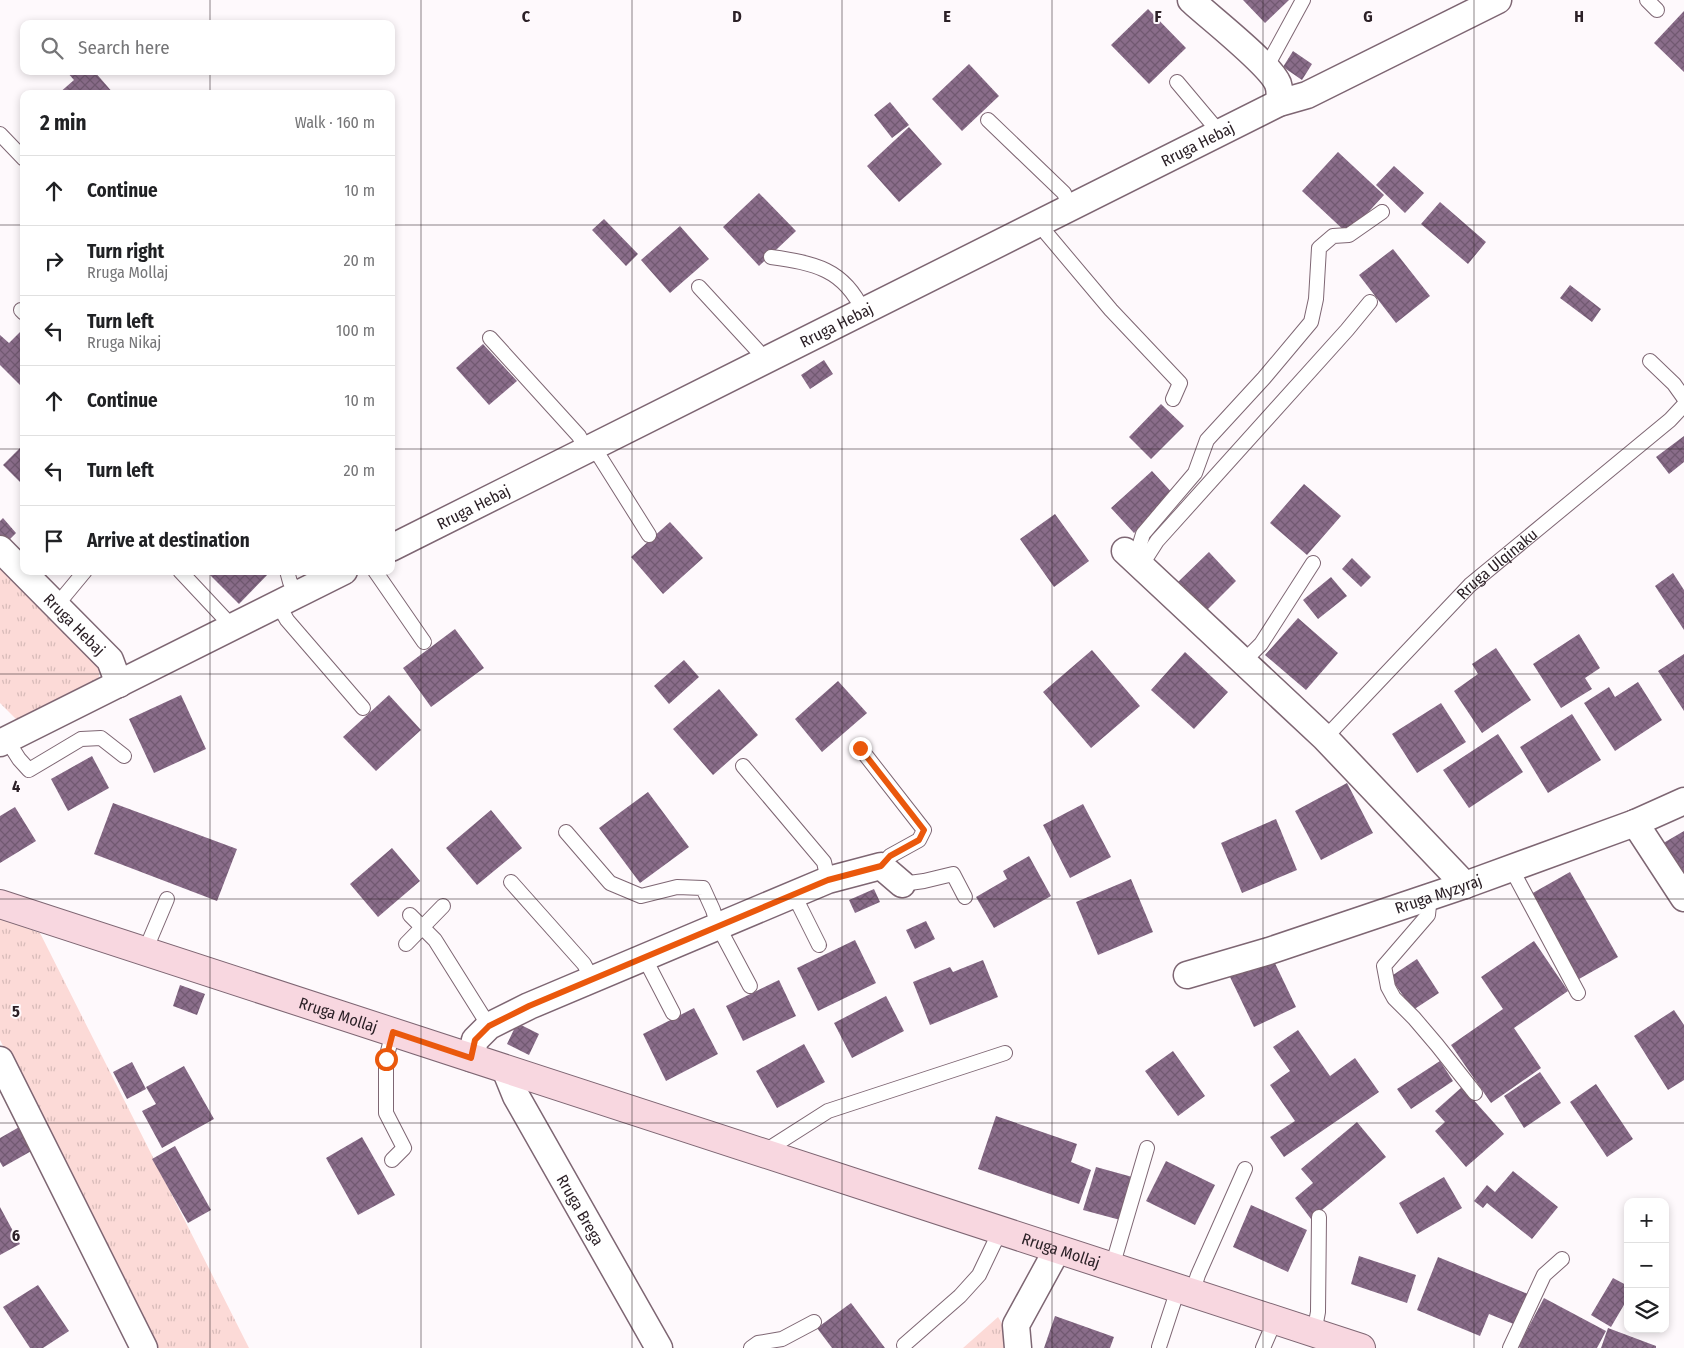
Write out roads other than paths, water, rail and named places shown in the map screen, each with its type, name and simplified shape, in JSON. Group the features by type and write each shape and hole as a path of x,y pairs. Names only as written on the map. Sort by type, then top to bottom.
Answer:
{"street":[{"path":"1191,0 1273,76 1278,84 1279,103"},
{"name":"Rruga Hebaj","path":"395,546 1279,103 1307,95 1498,0"},
{"name":"Rruga Hebaj","path":"0,549 20,569"},
{"path":"1134,559 1324,738 1465,885"},
{"name":"Rruga Hebaj","path":"26,575 110,660 118,684"},
{"path":"3,742 336,575"},
{"name":"Rruga Myzyraj","path":"1187,975 1269,951 1465,885 1635,823 1684,801"},
{"path":"1635,823 1684,898"},
{"path":"471,1058 475,1040 489,1026 529,1006 828,880 881,866 902,884"},
{"name":"Rruga Mollaj","path":"0,904 1361,1348"},
{"path":"0,1060 144,1348"},
{"name":"Rruga Brega","path":"505,1069 516,1096 659,1348"},
{"path":"1018,1348 1016,1325 1057,1250"}],"lane":[{"path":"1266,68 1303,0"},
{"path":"1647,0 1658,10"},
{"path":"1177,82 1214,126 1218,134"},
{"path":"988,120 1064,193 1070,208"},
{"path":"2,141 20,156"},
{"path":"1134,559 1142,534 1195,473 1207,440 1264,378 1311,322 1316,300 1319,248 1333,236 1349,236 1382,212"},
{"path":"1040,223 1047,234 1111,310 1180,382 1172,399"},
{"path":"771,257 804,262 838,277 856,296 863,311"},
{"path":"699,287 757,350 764,361"},
{"path":"1134,559 1157,541 1370,302"},
{"path":"490,338 590,448 649,535"},
{"path":"1650,362 1674,384 1684,398"},
{"name":"Rruga Ulqinaku","path":"1324,738 1470,585 1670,420 1684,405"},
{"path":"1243,662 1260,644 1313,563"},
{"path":"56,606 82,575"},
{"path":"184,575 226,620 231,628"},
{"path":"288,575 290,582 287,620 363,708"},
{"path":"378,575 424,642"},
{"path":"3,742 29,770 81,739 101,738 124,756"},
{"path":"860,748 924,830 919,840 890,856 881,866"},
{"path":"743,766 824,862 828,880"},
{"path":"566,832 610,883 641,896 677,886 703,888 718,926 750,986"},
{"path":"1511,868 1578,993"},
{"path":"902,884 953,874 965,897"},
{"path":"512,882 584,964 592,979"},
{"path":"794,894 819,945"},
{"path":"1430,896 1428,915 1384,966 1388,988 1394,998 1437,1044 1475,1093"},
{"path":"145,951 167,899"},
{"path":"406,944 443,906"},
{"path":"410,915 435,940 489,1026"},
{"path":"644,957 673,1013"},
{"path":"392,1160 404,1148 386,1113 386,1059 393,1032"},
{"path":"762,1153 828,1111 1005,1053"},
{"path":"1112,1267 1148,1148"},
{"path":"1159,1347 1185,1291 1198,1275 1245,1169"},
{"path":"1314,1332 1318,1312 1319,1217"},
{"path":"904,1345 960,1296 978,1275 1000,1231"},
{"path":"1510,1348 1544,1276 1562,1258"},
{"path":"1263,1348 1275,1320"},
{"path":"751,1348 758,1343 782,1339 814,1322"}]}
